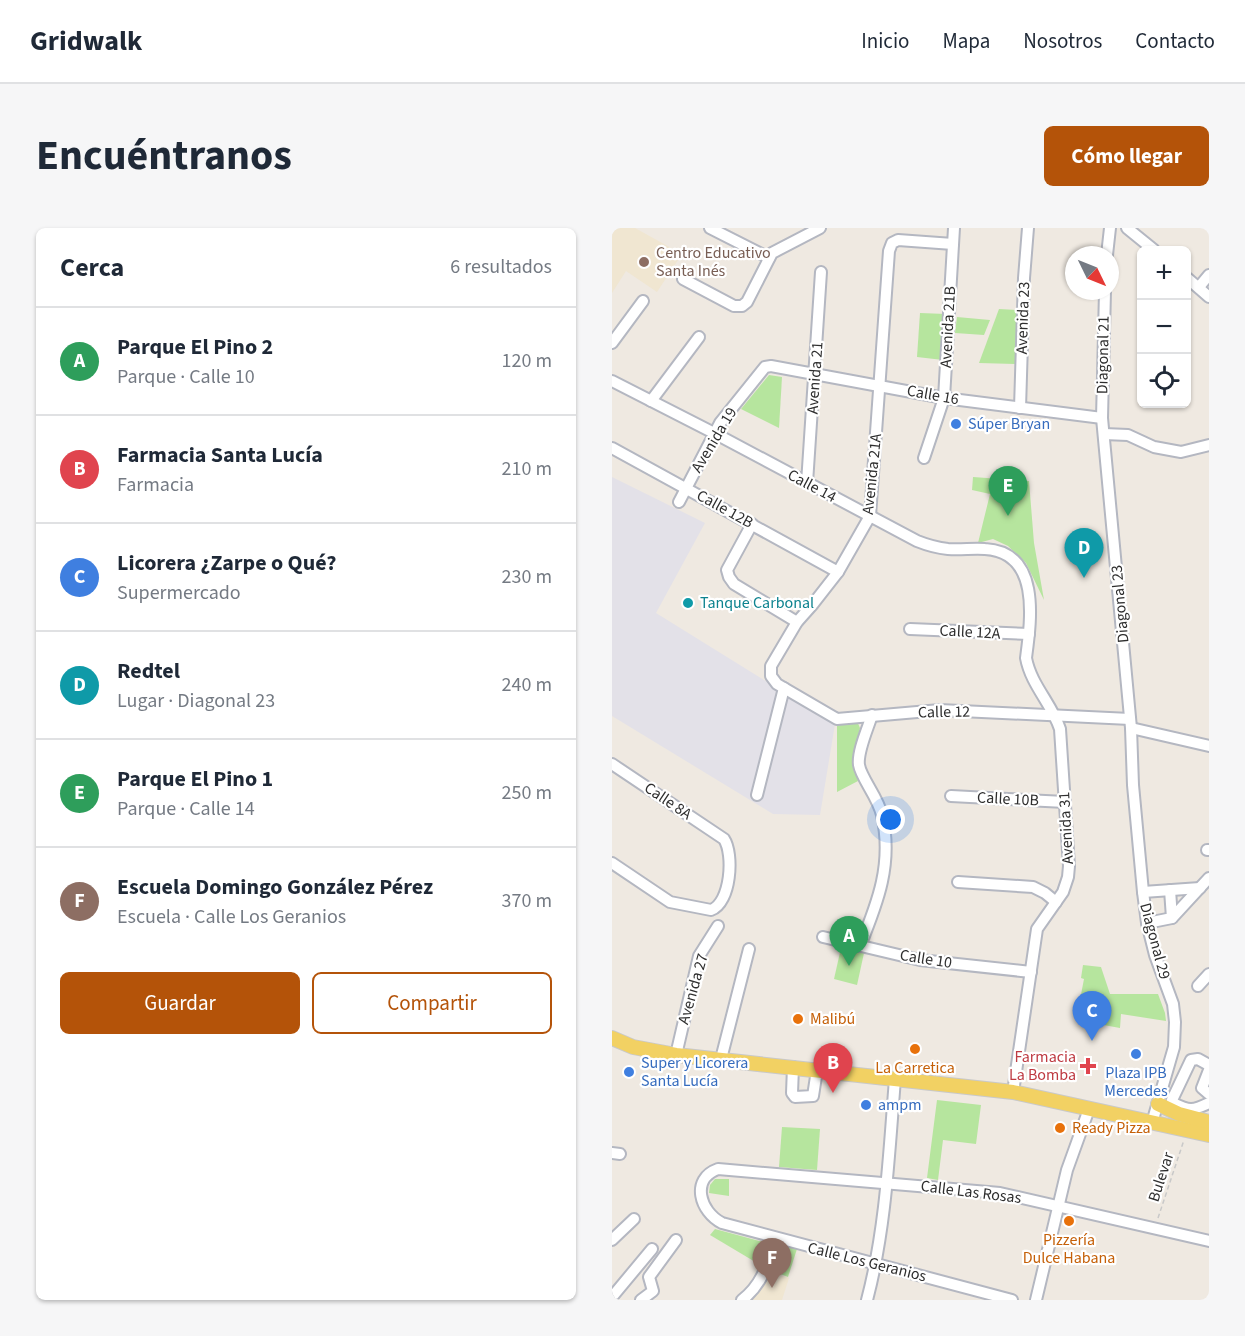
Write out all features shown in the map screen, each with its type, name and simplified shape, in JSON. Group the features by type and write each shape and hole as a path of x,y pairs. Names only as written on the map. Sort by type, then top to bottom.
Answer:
{"main road":[{"path":"612,1038 633,1047 676,1055 1013,1092 1209,1135"},
{"path":"1158,1104 1179,1114 1209,1122"}],"street":[{"path":"710,228 769,258"},
{"path":"683,279 734,306 742,306 747,302 772,253 820,228"},
{"name":"Avenida 21B","path":"924,458 944,398 954,228"},
{"name":"Avenida 23","path":"1020,408 1028,228"},
{"path":"1108,246 1110,228"},
{"path":"1127,228 1149,246"},
{"name":"Avenida 21A","path":"771,676 771,666 797,622 838,572 870,516 889,251 892,243 898,240 953,244"},
{"name":"Avenida 21","path":"807,483 821,272"},
{"path":"1199,287 1209,275"},
{"path":"1191,281 1209,297"},
{"name":"Diagonal 21","path":"1102,418 1105,300"},
{"path":"612,343 643,302"},
{"path":"651,401 699,337"},
{"name":"Calle 16","path":"765,367 771,366 944,398 1102,418"},
{"name":"Avenida 19","path":"679,502 714,433 765,367"},
{"name":"Calle 14","path":"612,381 917,541 949,549 994,550 1004,553 1018,565"},
{"name":"Diagonal 23","path":"1102,418 1130,724"},
{"path":"1104,434 1128,435 1154,447 1181,452 1209,445"},
{"name":"Calle 12B","path":"612,448 838,572"},
{"path":"752,524 727,570 729,577 734,584 797,622"},
{"name":"Avenida 31","path":"1013,1092 1037,929 1063,892 1068,877 1060,729 1055,715 1028,668 1026,658 1030,596 1028,583 1018,565"},
{"name":"Calle 12A","path":"910,629 1029,634"},
{"name":"Calle 12","path":"771,676 777,684 837,719 939,710 1055,715 1130,724 1209,746"},
{"path":"757,795 784,688"},
{"path":"860,946 882,889 885,859 883,816 879,802 858,764 872,715"},
{"name":"Diagonal 29","path":"1130,724 1133,785 1147,923 1155,956 1173,1004 1175,1022 1174,1047 1152,1123"},
{"name":"Calle 8A","path":"612,863 670,902 711,910 717,906 730,880 727,844 724,839 614,770"},
{"name":"Calle 10B","path":"951,796 1065,802"},
{"path":"1147,923 1172,918 1209,878"},
{"path":"958,882 1033,886 1045,892 1056,903"},
{"path":"1143,892 1200,888"},
{"path":"1170,890 1172,918"},
{"name":"Avenida 27","path":"676,1055 699,957 718,926"},
{"name":"Calle 10","path":"823,937 920,960 1031,972"},
{"path":"721,1059 749,949"},
{"path":"1198,986 1209,974"},
{"path":"1209,1065 1197,1059 1191,1060 1172,1100 1173,1103 1190,1110 1209,1103"},
{"path":"793,1067 792,1093 795,1097 811,1098 815,1095 817,1070"},
{"path":"1209,1070 1202,1088 1209,1094"},
{"path":"867,1300 876,1265 895,1078"},
{"path":"1036,1300 1057,1206 1089,1109"},
{"name":"Calle Las Rosas","path":"722,1222 714,1219 708,1212 701,1195 701,1184 705,1176 718,1169 1000,1192 1209,1241"},
{"path":"612,1240 634,1220"},
{"name":"Calle Los Geranios","path":"722,1222 1012,1300"},
{"path":"742,1300 753,1292 761,1280 777,1238"},
{"path":"641,1300 653,1291 649,1277 676,1240"},
{"path":"612,1297 652,1249"}],"path":[{"name":"Bulevar","path":"1155,1229 1188,1131"}],"shaded area":[{"name":"Centro Educativo Santa Inés","path":"612,228 635,228 682,254 657,292 626,271 612,293"},
{"path":"612,477 705,523 656,613 835,724 820,815 773,814 612,716"},
{"path":"770,1271 789,1278 782,1300 748,1300"}],"green space":[{"path":"999,309 1017,310 1015,364 979,363"},
{"path":"920,313 946,314 943,360 917,357"},
{"path":"957,317 990,320 984,335 955,333"},
{"path":"769,375 782,377 779,428 741,409"},
{"path":"973,477 1029,481 1034,543 1044,600 1026,563 1008,546 993,539 978,543 990,494 972,490"},
{"path":"857,721 860,728 853,762 858,781 837,792 837,724"},
{"path":"841,948 864,953 857,985 834,979"},
{"path":"1083,965 1101,967 1110,994 1158,994 1166,1021 1121,1014 1120,1028 1076,1020 1084,979 1081,978"},
{"path":"937,1100 981,1105 976,1144 943,1140 938,1180 927,1178"},
{"path":"782,1127 820,1129 817,1170 779,1167"},
{"path":"715,1179 729,1179 729,1196 709,1193 710,1185"},
{"path":"715,1229 771,1244 762,1266 710,1235"},
{"path":"778,1245 797,1249 788,1277 770,1270"}],"place":[{"name":"Centro Educativo Santa Inés","path":"644,262"},
{"name":"Súper Bryan","path":"956,424"},
{"name":"Parque El Pino 1","path":"1008,516"},
{"name":"Redtel","path":"1084,578"},
{"name":"Tanque Carbonal","path":"688,603"},
{"name":"Parque El Pino 2","path":"849,966"},
{"name":"Malibú","path":"798,1019"},
{"name":"Licorera ¿Zarpe o Qué?","path":"1092,1041"},
{"name":"La Carretica","path":"915,1049"},
{"name":"Plaza IPB Mercedes","path":"1136,1054"},
{"name":"Farmacia La Bomba","path":"1088,1066"},
{"name":"Super y Licorera Santa Lucía","path":"629,1072"},
{"name":"Farmacia Santa Lucía","path":"833,1093"},
{"name":"ampm","path":"866,1105"},
{"name":"Ready Pizza","path":"1060,1128"},
{"name":"Pizzería Dulce Habana","path":"1069,1221"},
{"name":"Escuela Domingo González Pérez","path":"772,1288"}]}
